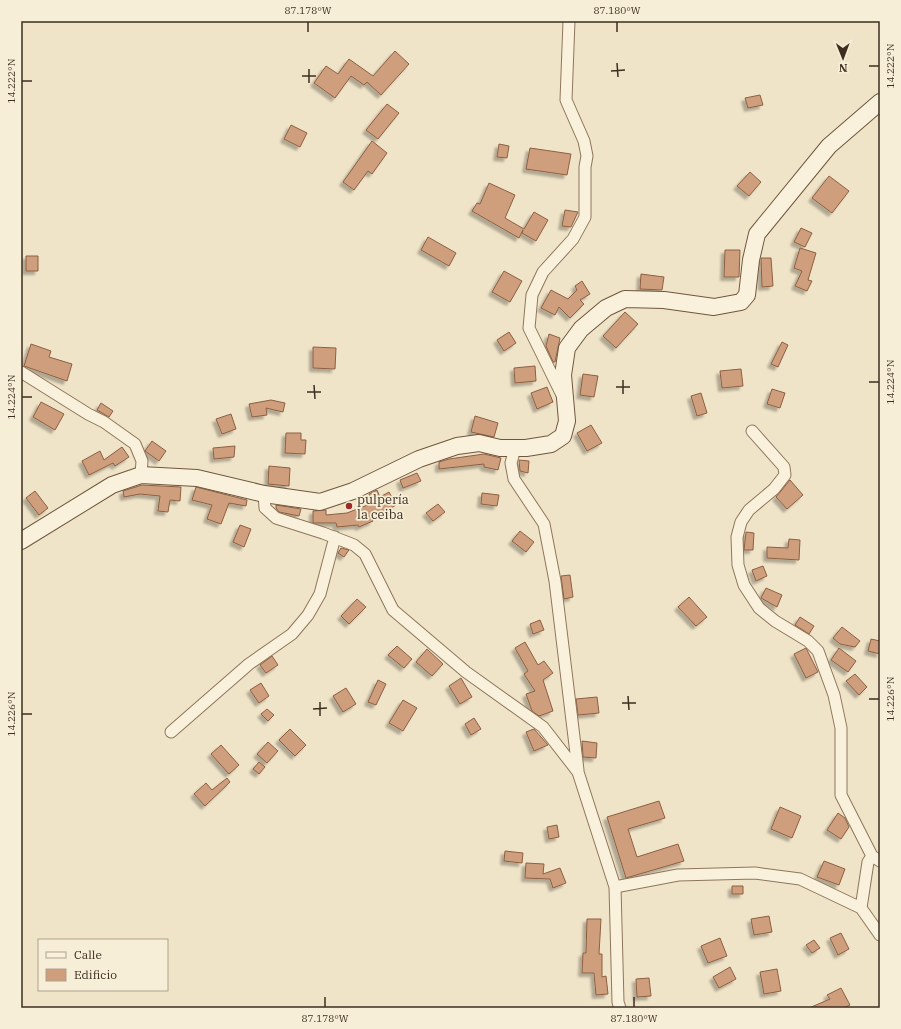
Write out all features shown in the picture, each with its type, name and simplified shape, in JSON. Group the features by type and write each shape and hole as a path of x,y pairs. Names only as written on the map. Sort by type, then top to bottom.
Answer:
{"street":[{"path":"565,402 528,328 532,295 543,272 573,239 585,218 584,166 587,156 584,141 566,100 569,21"},
{"path":"21,541 112,485 141,475 197,478 264,494 320,502 353,491 419,459 457,446 479,443 500,448 515,448 551,444 563,436 567,421 563,375 567,348 581,329 606,308 625,299 664,300 714,307 741,302 747,295 751,260 757,234 829,146 880,102"},
{"path":"21,372 104,422 135,444 142,461 141,475"},
{"path":"752,431 784,467 784,475 774,489 750,510 741,522 737,536 738,565 744,585 759,608 775,620 808,640 818,651 834,694 841,728 841,795 876,859 868,862 861,908"},
{"path":"515,448 511,470 514,479 544,524 551,560 578,772 615,887 618,1002 620,1008"},
{"path":"264,494 265,508 276,518 335,537 354,545 365,554 393,610 466,672 543,727 578,772"},
{"path":"170,732 249,664 292,634 308,615 320,594 335,537"},
{"path":"615,887 678,875 755,873 800,879 861,908 880,936"}],"building":[{"path":"395,51 409,64 381,95 367,82 364,85 351,76 335,98 314,83 326,66 338,74 349,59 373,76"},
{"path":"760,95 763,105 748,108 745,98"},
{"path":"387,104 399,113 378,139 366,130"},
{"path":"291,125 307,133 300,147 284,139"},
{"path":"372,141 387,153 372,174 368,171 354,190 343,182"},
{"path":"499,144 509,146 507,158 497,157"},
{"path":"530,148 571,154 567,175 526,169"},
{"path":"750,172 761,182 749,196 737,186"},
{"path":"829,176 849,191 832,213 812,198"},
{"path":"489,183 515,195 505,218 524,229 534,212 548,220 536,241 522,233 523,230 519,238 472,211 477,203 480,204"},
{"path":"565,210 578,212 571,227 562,226"},
{"path":"801,228 812,233 805,247 794,242"},
{"path":"428,237 456,253 449,266 421,250"},
{"path":"800,248 816,253 808,280 812,281 807,291 795,286 802,271 794,268"},
{"path":"725,250 740,250 739,277 724,277"},
{"path":"26,256 38,256 38,271 26,271"},
{"path":"761,258 771,258 773,286 762,287"},
{"path":"504,271 522,281 510,302 492,292"},
{"path":"641,274 664,277 662,290 640,289"},
{"path":"582,281 590,294 580,300 584,304 570,318 559,307 555,315 541,308 551,290 568,299 577,290 575,286"},
{"path":"625,312 638,324 616,348 603,336"},
{"path":"509,332 516,343 504,351 497,340"},
{"path":"549,334 560,338 555,362 553,362 546,346"},
{"path":"782,342 788,345 778,367 771,364"},
{"path":"31,344 51,351 49,357 72,364 67,381 24,366"},
{"path":"313,347 336,348 335,369 313,368"},
{"path":"535,366 536,381 515,383 514,368"},
{"path":"741,369 743,386 722,388 720,371"},
{"path":"583,374 598,376 594,397 580,395"},
{"path":"547,387 553,402 537,409 531,393"},
{"path":"772,389 785,393 780,408 767,404"},
{"path":"701,393 707,413 697,416 691,396"},
{"path":"271,400 285,403 283,412 266,408 267,415 252,417 249,404"},
{"path":"41,402 64,414 55,430 33,417"},
{"path":"101,403 113,411 109,417 97,410"},
{"path":"231,414 236,429 222,434 216,419"},
{"path":"475,416 498,423 494,437 471,432"},
{"path":"591,425 602,443 587,451 577,433"},
{"path":"286,433 301,433 301,440 306,440 305,454 285,453"},
{"path":"152,441 166,451 159,461 145,451"},
{"path":"235,446 234,457 214,459 213,448"},
{"path":"122,447 129,457 115,466 113,463 89,475 82,461 100,451 104,460"},
{"path":"484,454 501,458 498,470 484,467 484,464 439,469 439,462 449,459"},
{"path":"519,460 529,461 528,473 520,471"},
{"path":"269,466 290,468 289,486 268,484"},
{"path":"417,473 421,481 403,488 400,480"},
{"path":"790,480 803,495 787,509 776,497"},
{"path":"142,485 181,487 180,501 170,500 168,512 158,511 160,496 140,494 124,497 123,491"},
{"path":"196,487 247,500 246,506 229,503 221,524 207,519 212,505 192,500"},
{"path":"377,490 380,497 389,492 396,505 372,519 373,521 359,527 358,525 337,527 336,523 313,523 313,511 326,510 326,515 347,513 373,503 369,494"},
{"path":"35,491 48,508 39,515 26,498"},
{"path":"482,493 499,495 497,506 481,504"},
{"path":"438,504 445,512 433,521 426,513"},
{"path":"276,505 301,509 299,516 279,512"},
{"path":"240,525 251,529 244,547 233,542"},
{"path":"520,531 534,542 526,552 512,541"},
{"path":"746,532 754,533 753,550 744,550"},
{"path":"789,539 800,540 799,560 767,558 767,547 788,548"},
{"path":"341,548 349,550 344,557 338,553"},
{"path":"763,566 767,576 756,581 752,570"},
{"path":"570,575 573,597 564,599 561,576"},
{"path":"766,588 782,595 777,607 761,598"},
{"path":"689,597 707,617 696,626 678,607"},
{"path":"357,599 366,607 349,624 341,616"},
{"path":"800,617 814,626 809,634 795,625"},
{"path":"540,620 544,630 533,634 530,624"},
{"path":"842,627 860,641 855,647 840,644 833,638"},
{"path":"871,639 880,641 880,654 868,651"},
{"path":"525,642 538,665 544,661 553,673 543,680 553,711 539,716 532,711 526,694 535,691 524,674 528,671 515,648"},
{"path":"397,646 412,659 404,668 388,655"},
{"path":"806,648 818,672 806,678 794,654"},
{"path":"839,648 856,661 848,672 831,660"},
{"path":"427,649 443,664 432,676 416,662"},
{"path":"272,656 278,665 266,673 260,665"},
{"path":"855,674 867,687 859,695 846,681"},
{"path":"461,678 472,697 460,704 449,686"},
{"path":"378,680 386,684 376,705 368,702"},
{"path":"261,683 269,696 259,703 250,690"},
{"path":"346,688 356,704 343,712 333,696"},
{"path":"597,697 599,713 578,715 576,699"},
{"path":"403,700 417,708 403,731 389,723"},
{"path":"267,709 274,715 268,721 261,714"},
{"path":"474,718 481,729 471,735 465,724"},
{"path":"290,729 306,745 295,756 279,740"},
{"path":"534,729 548,745 534,751 526,732"},
{"path":"582,741 597,743 596,758 583,757"},
{"path":"268,742 278,751 267,763 257,754"},
{"path":"221,745 239,765 229,774 211,754"},
{"path":"259,762 265,767 259,774 253,769"},
{"path":"227,778 230,782 205,806 194,794 206,783 212,790"},
{"path":"659,801 665,818 628,829 637,857 678,844 684,861 626,878 607,817"},
{"path":"780,807 801,816 792,838 771,829"},
{"path":"838,813 845,818 849,827 841,839 827,830"},
{"path":"557,825 559,837 549,839 547,827"},
{"path":"505,851 523,853 522,863 504,861"},
{"path":"824,861 845,869 839,885 817,877"},
{"path":"526,863 544,864 543,874 560,868 566,883 553,888 550,879 525,878"},
{"path":"732,886 743,886 743,894 732,894"},
{"path":"769,916 772,932 754,935 751,919"},
{"path":"587,919 601,919 599,954 602,954 602,977 606,976 608,994 596,995 594,973 582,973 583,953 586,953"},
{"path":"841,933 849,949 838,955 830,938"},
{"path":"720,938 727,956 708,963 701,946"},
{"path":"814,940 820,948 812,953 806,945"},
{"path":"730,967 736,979 719,988 713,977"},
{"path":"777,969 781,991 764,994 760,972"},
{"path":"649,978 651,996 637,997 636,979"},
{"path":"841,988 850,1005 843,1008 809,1008 830,999 827,995"}],"place":[{"name":"pulpería la ceiba","path":"349,506"}]}
